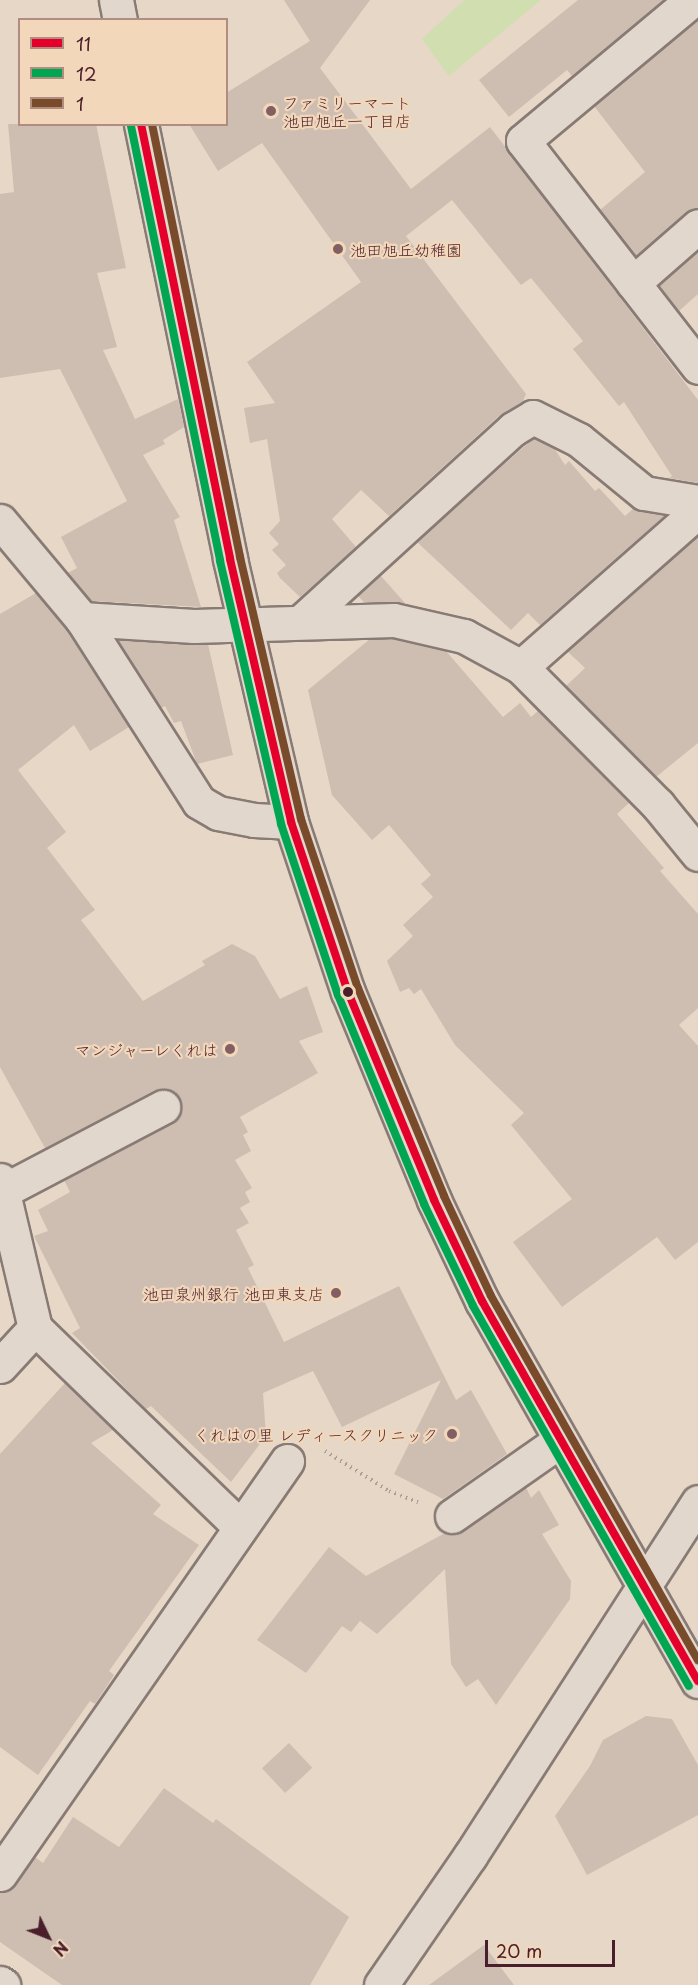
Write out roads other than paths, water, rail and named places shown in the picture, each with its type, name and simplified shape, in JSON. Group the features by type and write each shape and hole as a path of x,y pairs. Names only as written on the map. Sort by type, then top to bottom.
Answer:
{"street":[{"path":"116,0 120,18"},
{"path":"692,0 523,141 698,367"},
{"path":"141,126 244,624 291,822 348,992 434,1200 482,1301 559,1441 698,1681"},
{"path":"633,284 698,226"},
{"path":"303,620 513,429 533,417 579,440 645,493 698,502"},
{"path":"521,667 698,511"},
{"path":"0,521 82,619 199,802 218,813 254,820 291,822"},
{"path":"82,619 194,626 303,620 394,620 464,636 492,648 521,667 657,805 698,854"},
{"path":"163,1107 2,1186 35,1328 240,1527"},
{"path":"0,1365 35,1328"},
{"path":"452,1516 559,1441"},
{"path":"0,1874 287,1461"},
{"path":"381,1985 537,1754 642,1584 698,1502"}],"place":[{"name":"ファミリーマート 池田旭丘一丁目店","path":"271,111"},
{"name":"池田旭丘幼稚園","path":"338,249"},
{"name":"マンジャーレくれは","path":"230,1049"},
{"name":"池田泉州銀行 池田東支店","path":"336,1293"},
{"name":"くれはの里 レディースクリニック","path":"452,1434"}]}
